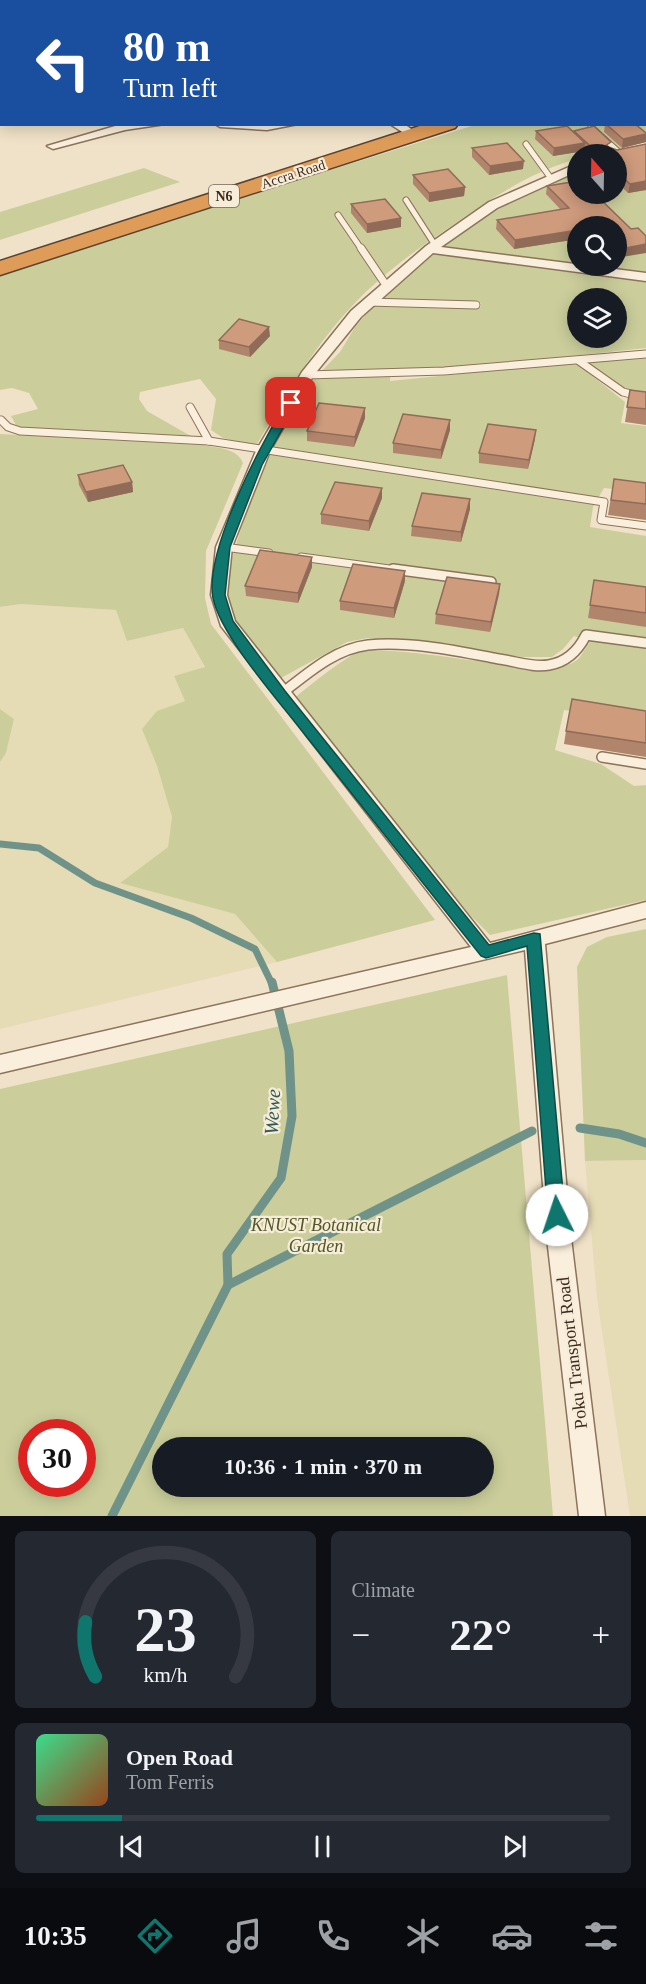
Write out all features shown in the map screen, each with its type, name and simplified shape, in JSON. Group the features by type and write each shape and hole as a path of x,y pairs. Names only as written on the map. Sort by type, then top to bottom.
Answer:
{"highway":[{"name":"Accra Road","path":"0,251 403,128 426,126"},
{"name":"Accra Road","path":"0,268 403,128"}],"street":[{"path":"53,146 124,127 136,126"},
{"path":"243,126 268,126"},
{"path":"486,952 281,694 227,622 219,595 224,547 263,451 307,375 368,302 433,247 493,205 567,170"},
{"path":"433,247 646,277"},
{"path":"0,1064 486,952 646,910"},
{"name":"Poku Transport Road","path":"534,939 559,1238 592,1516"}],"lane":[{"path":"591,127 611,144"},
{"path":"526,144 550,177"},
{"path":"406,200 433,247"},
{"path":"338,215 386,285"},
{"path":"368,302 476,304"},
{"path":"307,375 444,371 646,354"},
{"path":"579,361 623,392 646,398"},
{"path":"190,407 209,441"},
{"path":"1,420 8,427 20,431 209,441 604,502 602,520 646,526"},
{"path":"224,547 282,555"},
{"path":"294,556 492,582"},
{"path":"281,694 351,648 398,645 542,666 555,665 568,660 586,635 646,643"},
{"path":"602,757 646,764"}],"shaded area":[{"path":"21,604 116,610 128,641 183,628 205,668 174,676 185,701 158,711 143,729 172,817 168,847 120,883 235,914 277,962 0,1029 0,762 6,753 14,719 0,709 0,607"},
{"path":"646,1160 646,1516 630,1516 597,1298 585,1161"}],"green space":[{"path":"472,126 646,126 646,142 627,147 627,144 567,144 567,162 534,175 508,189 394,267 339,320 289,390 256,446 223,438 211,430 216,399 200,379 140,392 139,399 147,411 196,439 24,428 16,425 11,416 38,409 29,393 12,388 0,390 0,273"},
{"path":"646,151 646,272 627,270 627,216 567,216 567,263 441,246 491,210 567,175 567,204 627,204 627,155"},
{"path":"144,168 180,182 0,240 0,212"},
{"path":"436,252 567,268 567,276 627,276 646,278 646,348 488,365 391,370 390,381 575,362 625,402 621,423 646,426 646,493 604,488 593,507 590,527 646,536 646,722 564,710 555,750 601,764 634,786 646,785 646,900 490,935 470,915 296,701 297,696 357,653 409,652 509,665 562,666 577,660 590,641 574,636 563,649 552,657 522,657 368,638 347,642 281,678 231,615 226,600 232,558 245,515 272,451 314,379 340,352 355,327 375,304 481,307 481,303 380,299"},
{"path":"646,355 646,395 620,387 583,362"},
{"path":"0,434 203,445 232,452 240,458 243,463 206,551 205,598 211,624 435,920 277,962 235,914 120,883 168,847 172,817 157,766 142,729 157,711 185,701 174,676 205,667 183,628 127,641 116,610 21,604 0,607"},
{"path":"0,709 14,719 6,753 0,762"},
{"path":"646,929 646,1160 585,1161 577,967 587,947 607,937"},
{"name":"KNUST Botanical Garden","path":"507,975 553,1516 0,1516 0,1089"}],"building":[{"path":"567,126 585,143 567,144 567,146 554,148 536,131"},
{"path":"594,126 611,142 588,144 574,131"},
{"path":"608,126 637,126 646,133 646,134 623,139"},
{"path":"507,143 524,161 490,166 472,148"},
{"path":"646,144 646,181 630,184 627,181 627,148"},
{"path":"448,169 465,187 429,193 413,175"},
{"path":"567,183 567,204 605,204 618,216 567,216 567,232 515,240 497,220 569,208 547,186"},
{"path":"385,199 401,218 367,224 351,204"},
{"path":"627,225 631,229 638,228 646,236 646,244 627,248"},
{"path":"239,319 269,327 249,347 219,340"},
{"path":"630,390 646,392 646,409 627,407"},
{"path":"319,403 365,408 355,437 307,431"},
{"path":"403,414 450,420 441,450 393,443"},
{"path":"488,424 536,430 529,460 479,453"},
{"path":"123,465 132,482 86,492 78,475"},
{"path":"614,479 646,483 646,504 611,500"},
{"path":"335,482 382,488 369,521 321,514"},
{"path":"422,493 470,499 461,532 412,526"},
{"path":"260,550 312,557 298,593 245,586"},
{"path":"353,564 405,571 394,608 340,601"},
{"path":"447,577 500,584 491,622 436,614"},
{"path":"594,580 646,587 646,613 590,605"},
{"path":"572,699 646,711 646,743 566,731"}],"waterway":[{"name":"Wewe","path":"0,844 39,848 95,883 191,918 255,949 272,984"},
{"name":"Wewe","path":"228,1285 227,1254 281,1178 292,1116 289,1051 272,982"},
{"path":"580,1128 619,1134 646,1143"},
{"path":"228,1285 532,1131"},
{"name":"Wewe","path":"112,1516 228,1285"}],"route":[{"path":"291,403 263,451 224,547 220,566 219,595 227,622 281,694 486,952 534,939 557,1215"}]}
